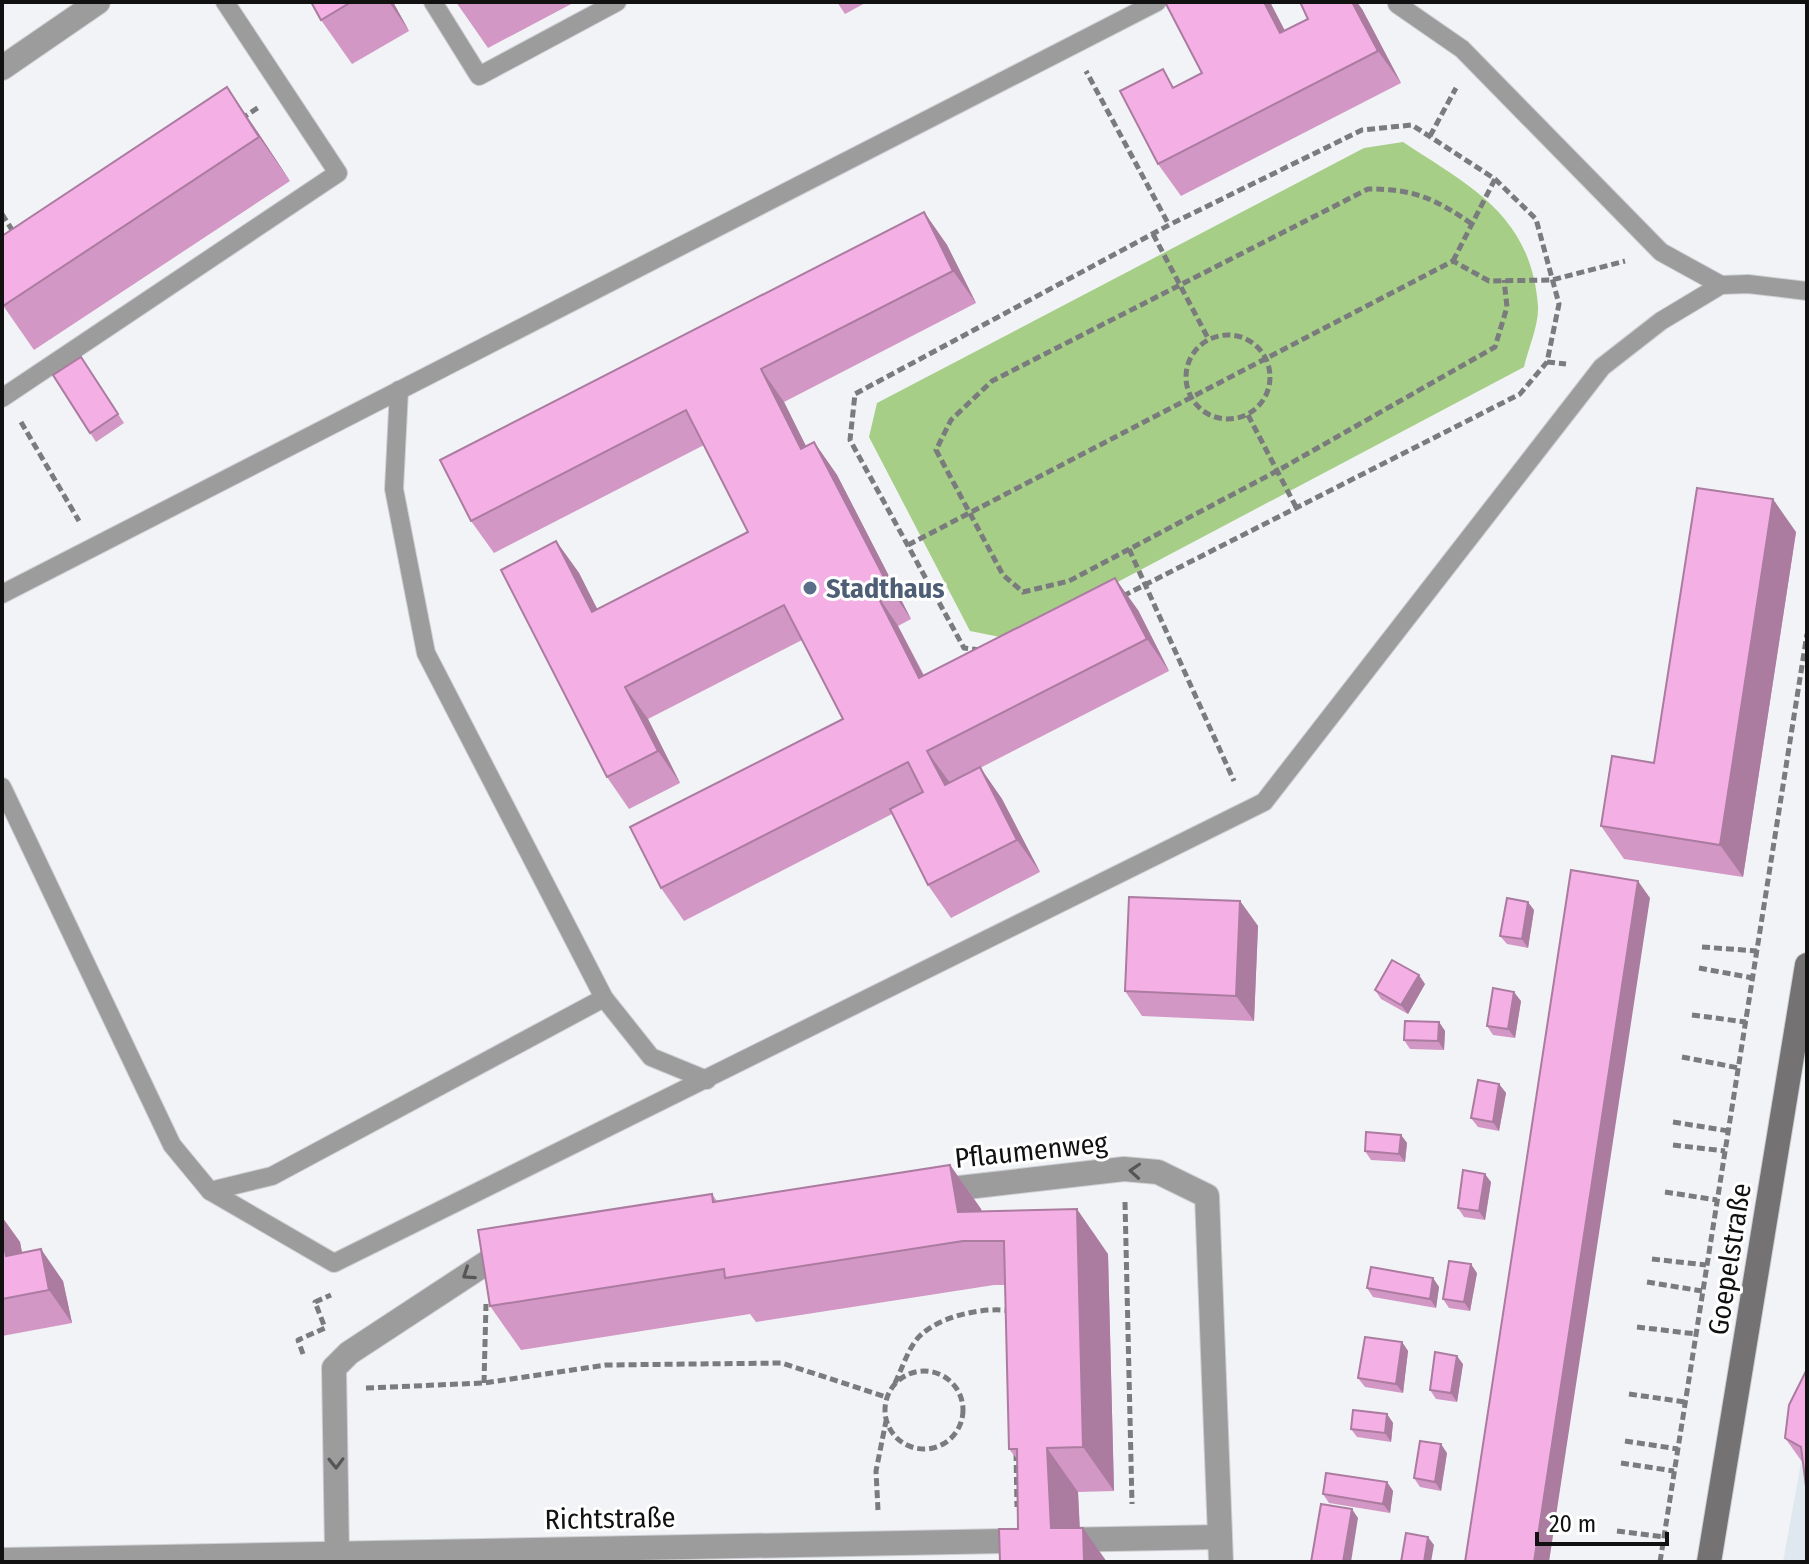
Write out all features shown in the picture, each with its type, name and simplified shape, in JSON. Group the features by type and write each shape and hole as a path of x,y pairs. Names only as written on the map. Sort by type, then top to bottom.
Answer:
{"street":[{"path":"2,68 98,2"},
{"name":"Goepelstraße","path":"1709,1562 1807,965"},
{"name":"Pflaumenweg","path":"902,1194 1124,1169 1158,1172 1207,1196 1221,1562"},
{"path":"337,1553 334,1368 349,1353 487,1261 509,1248 539,1238"},
{"name":"Richtstraße","path":"2,1560 1220,1537"}],"lane":[{"path":"4,397 338,173 225,2"},
{"path":"433,2 479,76 617,2"},
{"path":"2,594 1157,2"},
{"path":"1397,4 1472,60 1661,252 1721,285 1762,285 1807,291"},
{"path":"2,787 172,1145 210,1191 334,1263 1264,802 1602,367 1661,321 1721,285"},
{"path":"399,390 394,489 426,653 604,998 651,1057 707,1080"},
{"path":"210,1191 272,1176 604,998"}],"path":[{"path":"1072,46 1169,225"},
{"path":"1430,136 1472,60"},
{"path":"230,126 283,91"},
{"path":"992,653 964,648 850,440 855,394 1169,225 1362,130 1412,125 1495,179 1536,219 1559,304 1547,362 1520,394 1119,598"},
{"path":"908,545 1453,261 1495,179"},
{"path":"1472,224 1438,201 1403,189 1368,189 992,381 951,420 936,450 1003,575 1023,592 1069,581 1277,471 1495,347 1507,307 1504,280"},
{"path":"2,214 16,236"},
{"path":"1153,234 1209,340"},
{"path":"1453,261 1489,281 1552,280 1661,252"},
{"path":"1225,335 1241,337 1256,345 1266,358 1271,379 1264,400 1248,415 1227,419 1206,413 1191,397 1186,381 1188,365 1196,350 1209,340 1225,335"},
{"path":"4,397 94,546"},
{"path":"1248,415 1296,507"},
{"path":"1129,549 1247,810"},
{"path":"1660,1562 1807,634"},
{"path":"1702,947 1757,951"},
{"path":"1699,968 1753,978"},
{"path":"1692,1015 1746,1022"},
{"path":"1682,1057 1739,1068"},
{"path":"1673,1122 1729,1131"},
{"path":"1673,1145 1725,1151"},
{"path":"1124,1169 1133,1538"},
{"path":"1665,1192 1717,1200"},
{"path":"1652,1259 1706,1265"},
{"path":"484,1383 487,1261"},
{"path":"309,1367 298,1340 325,1328 315,1302 342,1291 334,1263"},
{"path":"1647,1282 1702,1291"},
{"path":"880,1542 876,1471 886,1420 886,1397 915,1341 941,1323 972,1311 1011,1310 1012,1325"},
{"path":"1637,1327 1696,1334"},
{"path":"334,1390 484,1383 606,1365 782,1363 886,1397"},
{"path":"886,1420 900,1441 924,1449 948,1440 963,1419 960,1394 942,1375 917,1371 895,1383"},
{"path":"1629,1394 1685,1402"},
{"path":"1625,1441 1678,1449"},
{"path":"1016,1448 1018,1540"},
{"path":"1621,1463 1674,1471"},
{"path":"1617,1531 1664,1537"}],"shaded area":[{"path":"1807,1430 1807,1562 1783,1562"}],"green space":[{"path":"1403,142 1474,190 1510,226 1524,248 1533,275 1538,313 1524,367 1010,639 970,631 869,437 877,403 1364,148"}],"building":[{"path":"311,2 351,2 321,20"},
{"path":"1165,2 1264,2 1280,33 1308,19 1300,2 1352,2 1378,51 1158,164 1120,91 1163,69 1173,88 1202,73"},
{"path":"227,87 259,137 3,306 2,236"},
{"name":"Stadthaus","path":"924,212 953,271 761,369 801,449 814,442 889,587 876,593 919,678 1115,578 1147,639 927,751 945,785 980,767 1017,840 928,885 890,809 923,792 908,762 661,888 630,827 843,719 784,605 625,687 658,751 607,777 501,570 556,541 592,612 748,532 686,410 471,521 440,460"},
{"path":"81,357 118,414 90,433 53,375"},
{"path":"1697,488 1773,499 1720,845 1601,826 1612,756 1654,763"},
{"path":"1571,870 1638,881 1534,1562 1465,1562"},
{"path":"1129,897 1240,901 1236,996 1125,991"},
{"path":"1507,898 1528,902 1522,939 1500,936"},
{"path":"1392,960 1419,975 1401,1005 1375,990"},
{"path":"1493,988 1514,992 1508,1029 1487,1026"},
{"path":"1405,1021 1439,1022 1438,1041 1404,1040"},
{"path":"1478,1080 1499,1084 1493,1122 1471,1118"},
{"path":"1366,1132 1401,1135 1399,1154 1365,1151"},
{"path":"950,1165 958,1212 1077,1209 1083,1447 1047,1448 1051,1528 1083,1528 1084,1562 1000,1562 999,1529 1018,1529 1017,1449 1009,1449 1004,1241 963,1241 725,1278 724,1269 490,1306 478,1230 712,1194 713,1202"},
{"path":"1463,1170 1485,1174 1479,1211 1458,1208"},
{"path":"2,1235 6,1256 41,1249 49,1290 2,1299"},
{"path":"1449,1261 1471,1264 1464,1302 1443,1299"},
{"path":"1371,1267 1433,1278 1430,1299 1367,1288"},
{"path":"1365,1337 1402,1342 1396,1384 1358,1378"},
{"path":"1435,1352 1457,1356 1451,1393 1430,1390"},
{"path":"1807,1369 1807,1494 1801,1447 1785,1438 1789,1405"},
{"path":"1353,1410 1387,1414 1385,1433 1351,1429"},
{"path":"1420,1441 1441,1444 1435,1482 1414,1478"},
{"path":"1326,1473 1387,1482 1383,1504 1323,1494"},
{"path":"1321,1504 1352,1509 1343,1562 1311,1562"},
{"path":"1406,1533 1428,1537 1424,1562 1401,1562"}],"place":[{"name":"Stadthaus","path":"810,588"}]}
